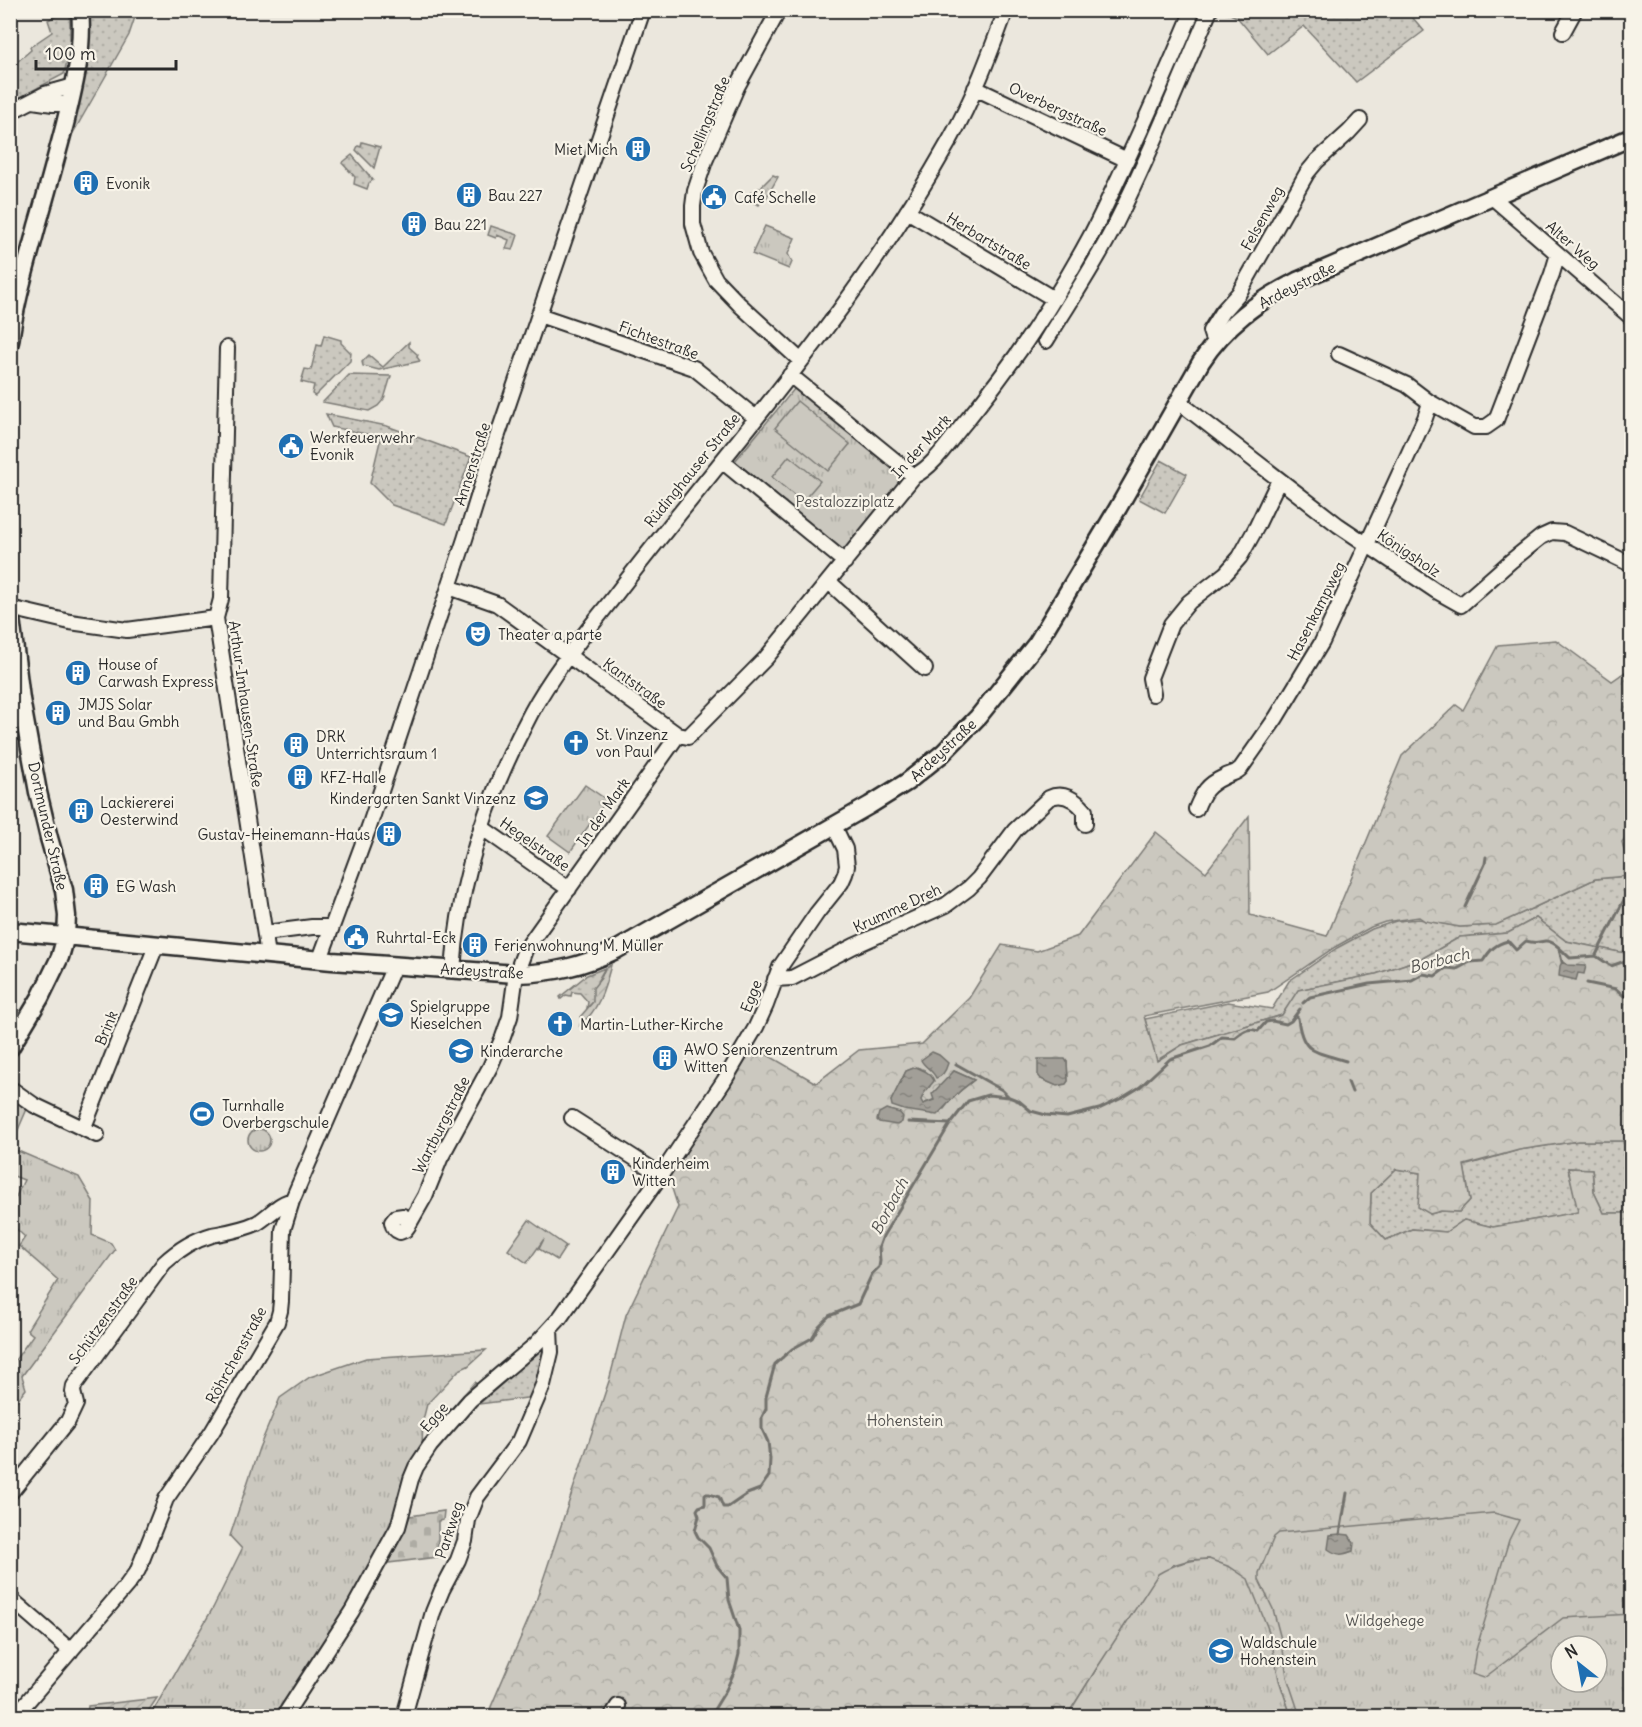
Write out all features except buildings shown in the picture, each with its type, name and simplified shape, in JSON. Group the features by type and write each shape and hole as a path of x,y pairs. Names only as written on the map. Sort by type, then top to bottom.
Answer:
{"main road":[{"path":"10,342 21,286 74,86 82,26 80,10"},
{"name":"Ardeystraße","path":"10,931 156,946 516,974 569,968 609,954 834,826 907,782 943,753 978,717 1037,643 1058,611 1201,362 1216,341 1248,311 1286,287 1632,137"},
{"name":"Dortmunder Straße","path":"10,1048 60,957 66,936 67,916 64,890 48,838 38,792 21,699 11,614"}],"street":[{"name":"Annenstraße","path":"320,959 369,827 492,452 643,10"},
{"name":"Schellingstraße","path":"779,10 737,87 705,161 695,191 693,215 701,253 716,280 801,361"},
{"name":"Rüdinghauser Straße","path":"453,970 462,897 481,827 505,766 531,713 569,655 653,545 790,375 874,264 950,139 975,88 1006,10"},
{"name":"In der Mark","path":"1046,341 1114,227 1210,10"},
{"path":"1563,32 1575,10"},
{"name":"In der Mark","path":"516,974 525,950 678,735 688,737 766,658 914,476 924,471 974,411 1021,349 1054,299 1092,234 1156,98 1188,12"},
{"path":"10,112 45,94 74,86"},
{"name":"Overbergstraße","path":"975,88 1127,160"},
{"path":"33,101 69,104"},
{"name":"Felsenweg","path":"1216,341 1210,331 1215,321 1239,293 1306,173 1360,120"},
{"name":"Alter Weg","path":"1492,197 1632,318"},
{"name":"Herbartstraße","path":"907,211 1054,299"},
{"path":"1339,354 1407,385 1428,401 1474,427 1486,427 1497,420 1558,254"},
{"name":"In der Mark","path":"1054,299 1064,294 1094,262"},
{"name":"Fichtestraße","path":"539,315 694,368 756,418"},
{"name":"Arthur-Imhausen-Straße","path":"227,348 222,599 216,618 268,955"},
{"path":"790,375 914,476"},
{"name":"Hasenkampweg","path":"1196,809 1203,791 1227,775 1236,773 1276,718 1322,642 1425,418 1429,406 1428,401"},
{"name":"Königsholz","path":"1179,402 1338,525 1461,605 1518,555 1541,537 1552,532 1564,533 1632,565"},
{"path":"722,461 845,562"},
{"path":"1153,694 1150,678 1171,624 1189,602 1226,573 1240,557 1279,480"},
{"path":"829,582 925,669"},
{"name":"Kantstraße","path":"449,587 497,604 678,735"},
{"path":"11,614 127,630 216,618"},
{"name":"Krumme Dreh","path":"775,979 792,978 854,946 946,905 974,883 1015,830 1049,798 1060,795 1077,802 1085,811 1085,824"},
{"name":"Egge","path":"284,1716 352,1611 398,1527 416,1467 471,1400 536,1344 574,1299 724,1081 756,1027 787,956 841,883 845,874 847,866 845,849 834,826"},
{"name":"Hegelstraße","path":"481,827 570,889"},
{"path":"265,933 332,927"},
{"name":"Brink","path":"86,1122 156,946"},
{"name":"Röhrchenstraße","path":"15,1716 127,1586 138,1570 166,1499 212,1432 277,1322 281,1301 283,1230 292,1202 394,966"},
{"name":"Wartburgstraße","path":"410,1221 440,1159 490,1067 503,1037 510,1017 516,974"},
{"path":"10,1088 34,1105 97,1135"},
{"path":"572,1118 661,1175"},
{"name":"Schützenstraße","path":"10,1493 68,1422 76,1404 74,1386 164,1263 197,1241 245,1228 270,1215 286,1202 292,1202"},
{"path":"270,1215 277,1216 282,1221 283,1230"},
{"name":"Parkweg","path":"406,1716 433,1612 465,1541 468,1520 477,1497 519,1441 543,1385 551,1352 550,1329"},
{"path":"10,1598 71,1651"}],"green space":[{"path":"1320,10 1324,13 1329,10 1407,11 1424,31 1356,82 1304,26 1268,54 1237,17 1223,11"},
{"path":"70,11 70,48 64,74 11,102 11,67 31,50 30,47 52,32 48,20"},
{"path":"87,11 137,11 129,35 72,135 89,31"},
{"path":"362,142 380,147 374,168 356,150 358,146 361,147"},
{"path":"352,155 373,180 367,189 354,184 355,177 342,163"},
{"path":"773,175 778,177 765,200 762,199 759,205 748,200 751,192 757,193 759,188 761,189"},
{"path":"491,226 518,235 513,250 506,249 509,240 497,235 496,238 488,235"},
{"path":"765,226 795,238 788,254 792,262 789,269 752,254"},
{"path":"324,335 341,340 341,343 351,353 350,361 315,396 312,394 314,385 301,382 305,369 311,370 317,345 321,346"},
{"path":"409,342 409,347 418,355 420,361 379,370 363,366 362,362 369,355 383,367"},
{"path":"349,375 391,376 384,399 378,406 369,411 323,402"},
{"name":"Pestalozziplatz","path":"795,388 905,479 845,552 735,461"},
{"path":"797,401 850,444 828,471 775,428"},
{"path":"326,414 387,426 471,457 446,524 392,505 370,483 381,437 332,427"},
{"path":"789,456 820,481 802,502 772,477"},
{"path":"1161,460 1187,474 1165,513 1139,499"},
{"name":"Hohenstein","path":"1556,640 1612,681 1631,668 1631,831 1622,842 1625,853 1631,854 1631,879 1626,876 1595,879 1496,925 1460,927 1425,921 1419,917 1385,922 1335,947 1268,992 1144,1016 1157,1061 1182,1045 1282,1015 1298,990 1376,974 1423,958 1460,937 1508,933 1536,918 1566,941 1631,953 1631,1141 1578,1141 1519,1150 1464,1165 1470,1200 1459,1212 1441,1211 1430,1214 1418,1207 1420,1173 1396,1169 1371,1193 1370,1223 1386,1240 1412,1229 1446,1232 1464,1220 1493,1227 1578,1212 1568,1168 1592,1169 1594,1192 1604,1213 1631,1213 1631,1716 1291,1716 1279,1680 1209,1559 1190,1560 1173,1565 1097,1668 1067,1716 487,1716 535,1604 609,1381 626,1315 678,1207 668,1176 754,1047 816,1083 859,1050 922,1044 969,998 1002,945 1037,951 1078,936 1156,832 1206,872 1249,816 1250,915 1327,936 1402,756 1456,705 1463,710 1498,645","holes":["1067,1062 1068,1081 1061,1085 1041,1079","916,1067 925,1070 930,1086 920,1101 923,1104 935,1099 954,1071 974,1080 953,1097 944,1109 891,1101 906,1071"]},
{"path":"585,785 607,800 570,852 548,836"},
{"path":"1626,876 1631,879 1631,953 1566,941 1536,918 1508,933 1460,937 1423,958 1376,974 1299,990 1282,1015 1182,1045 1156,1061 1145,1019 1228,1002 1272,1009 1289,981 1337,948 1372,929 1396,921 1419,919 1460,927 1495,925 1595,879"},
{"path":"611,965 597,1006 580,1025 582,1019 580,1017 593,1002 593,988 605,968"},
{"path":"605,968 598,980 593,1002 587,1008 588,1002 580,993 572,992 571,996 566,995 561,999 560,997 587,975"},
{"path":"11,1095 27,1109 11,1146"},
{"path":"259,1129 269,1136 270,1140 263,1150 259,1151 249,1144 248,1140 255,1130"},
{"path":"1578,1141 1631,1141 1632,1213 1604,1213 1594,1192 1592,1169 1568,1168 1579,1212 1493,1227 1464,1220 1446,1232 1412,1229 1386,1240 1370,1223 1371,1193 1396,1169 1420,1173 1430,1214 1441,1211 1459,1212 1470,1200 1464,1166 1519,1150"},
{"path":"11,1148 79,1177 93,1201 92,1235 111,1243 115,1250 22,1376 26,1389 11,1408 11,1366 33,1335 27,1330 58,1280 19,1246 25,1237 11,1224 11,1207 24,1180 11,1175"},
{"path":"529,1220 566,1246 557,1260 539,1249 544,1239 527,1263 508,1250"},
{"path":"550,1342 534,1397 479,1404"},
{"path":"486,1350 468,1366 459,1370 427,1404 423,1420 422,1448 405,1475 400,1504 387,1536 361,1589 276,1716 150,1716 213,1608 242,1549 230,1536 259,1448 280,1398 310,1377 366,1358"},
{"path":"475,1382 477,1385 430,1436 428,1432 431,1417 435,1411 443,1418"},
{"path":"444,1511 443,1520 438,1521 438,1557 388,1563 410,1516"},
{"name":"Wildgehege","path":"1494,1513 1519,1520 1509,1540 1476,1650 1472,1674 1484,1678 1563,1618 1631,1614 1631,1716 1300,1716 1287,1677 1282,1643 1273,1609 1259,1580 1259,1573 1274,1537 1279,1533"},
{"path":"1209,1559 1230,1567 1248,1579 1270,1634 1279,1680 1291,1716 1067,1716 1158,1574 1183,1563"},
{"path":"157,1698 145,1716 87,1716 88,1706"}],"water":[{"path":"1562,962 1568,965 1586,966 1584,974 1578,973 1576,980 1559,976"},
{"path":"932,1052 948,1063 944,1073 936,1078 921,1060"},
{"path":"1038,1059 1065,1059 1068,1081 1066,1084 1057,1086 1041,1079 1038,1075"},
{"path":"916,1067 929,1074 934,1081 924,1093 921,1100 923,1104 934,1100 932,1094 954,1071 974,1080 937,1115 892,1106 891,1101 906,1071"},
{"path":"886,1109 900,1113 903,1117 902,1122 897,1125 879,1122 877,1120 879,1113"},
{"path":"1330,1535 1349,1535 1354,1543 1353,1551 1340,1554 1328,1549"}],"waterway":[{"path":"1465,907 1486,857"},
{"path":"1596,955 1632,884"},
{"name":"Borbach","path":"1303,1003 1310,997 1369,984 1412,980 1423,974 1435,976 1446,968 1457,969 1470,962 1483,961 1493,948 1508,941 1516,950 1526,941 1534,943 1548,941 1570,958 1596,956 1611,966 1625,961 1632,965"},
{"path":"1559,949 1562,962"},
{"path":"1587,983 1616,989 1624,996 1632,997"},
{"name":"Borbach","path":"710,1716 735,1670 739,1654 739,1630 729,1600 727,1578 717,1566 709,1548 695,1531 699,1516 697,1510 705,1505 705,1494 719,1497 723,1507 728,1507 747,1494 760,1489 769,1476 768,1442 762,1429 762,1417 766,1409 766,1397 775,1364 792,1349 812,1338 829,1316 858,1304 872,1274 879,1267 879,1247 883,1236 950,1124 968,1101 988,1095 1009,1097 1019,1101 1031,1111 1067,1117 1099,1109 1140,1087 1170,1059 1210,1046 1222,1037 1235,1038 1246,1030 1258,1031 1266,1022 1286,1024 1300,1009"},
{"path":"1296,1016 1307,1045 1318,1052 1346,1061"},
{"path":"956,1064 1002,1090 1008,1096"},
{"path":"1348,1082 1352,1092"},
{"path":"908,1122 950,1124"},
{"path":"1340,1534 1347,1493"}],"place":[{"name":"Miet Mich","path":"638,149"},
{"name":"Evonik","path":"86,183"},
{"name":"Bau 227","path":"469,195"},
{"name":"Café Schelle","path":"714,197"},
{"name":"Bau 221","path":"414,224"},
{"name":"Werkfeuerwehr Evonik","path":"291,446"},
{"name":"Theater a parte","path":"478,634"},
{"name":"House of Carwash Express","path":"78,673"},
{"name":"JMJS Solar und Bau Gmbh","path":"58,713"},
{"name":"St. Vinzenz von Paul","path":"576,743"},
{"name":"DRK Unterrichtsraum 1","path":"296,745"},
{"name":"KFZ-Halle","path":"300,777"},
{"name":"Kindergarten Sankt Vinzenz","path":"536,798"},
{"name":"Lackiererei Oesterwind","path":"81,811"},
{"name":"Gustav-Heinemann-Haus","path":"389,834"},
{"name":"EG Wash","path":"96,886"},
{"name":"Ruhrtal-Eck","path":"356,937"},
{"name":"Ferienwohnung M. Müller","path":"475,945"},
{"name":"Spielgruppe Kieselchen","path":"391,1015"},
{"name":"Martin-Luther-Kirche","path":"560,1024"},
{"name":"Kinderarche","path":"461,1051"},
{"name":"AWO Seniorenzentrum Witten","path":"665,1058"},
{"name":"Turnhalle Overbergschule","path":"202,1114"},
{"name":"Kinderheim Witten","path":"613,1172"},
{"name":"Waldschule Hohenstein","path":"1221,1651"}]}
